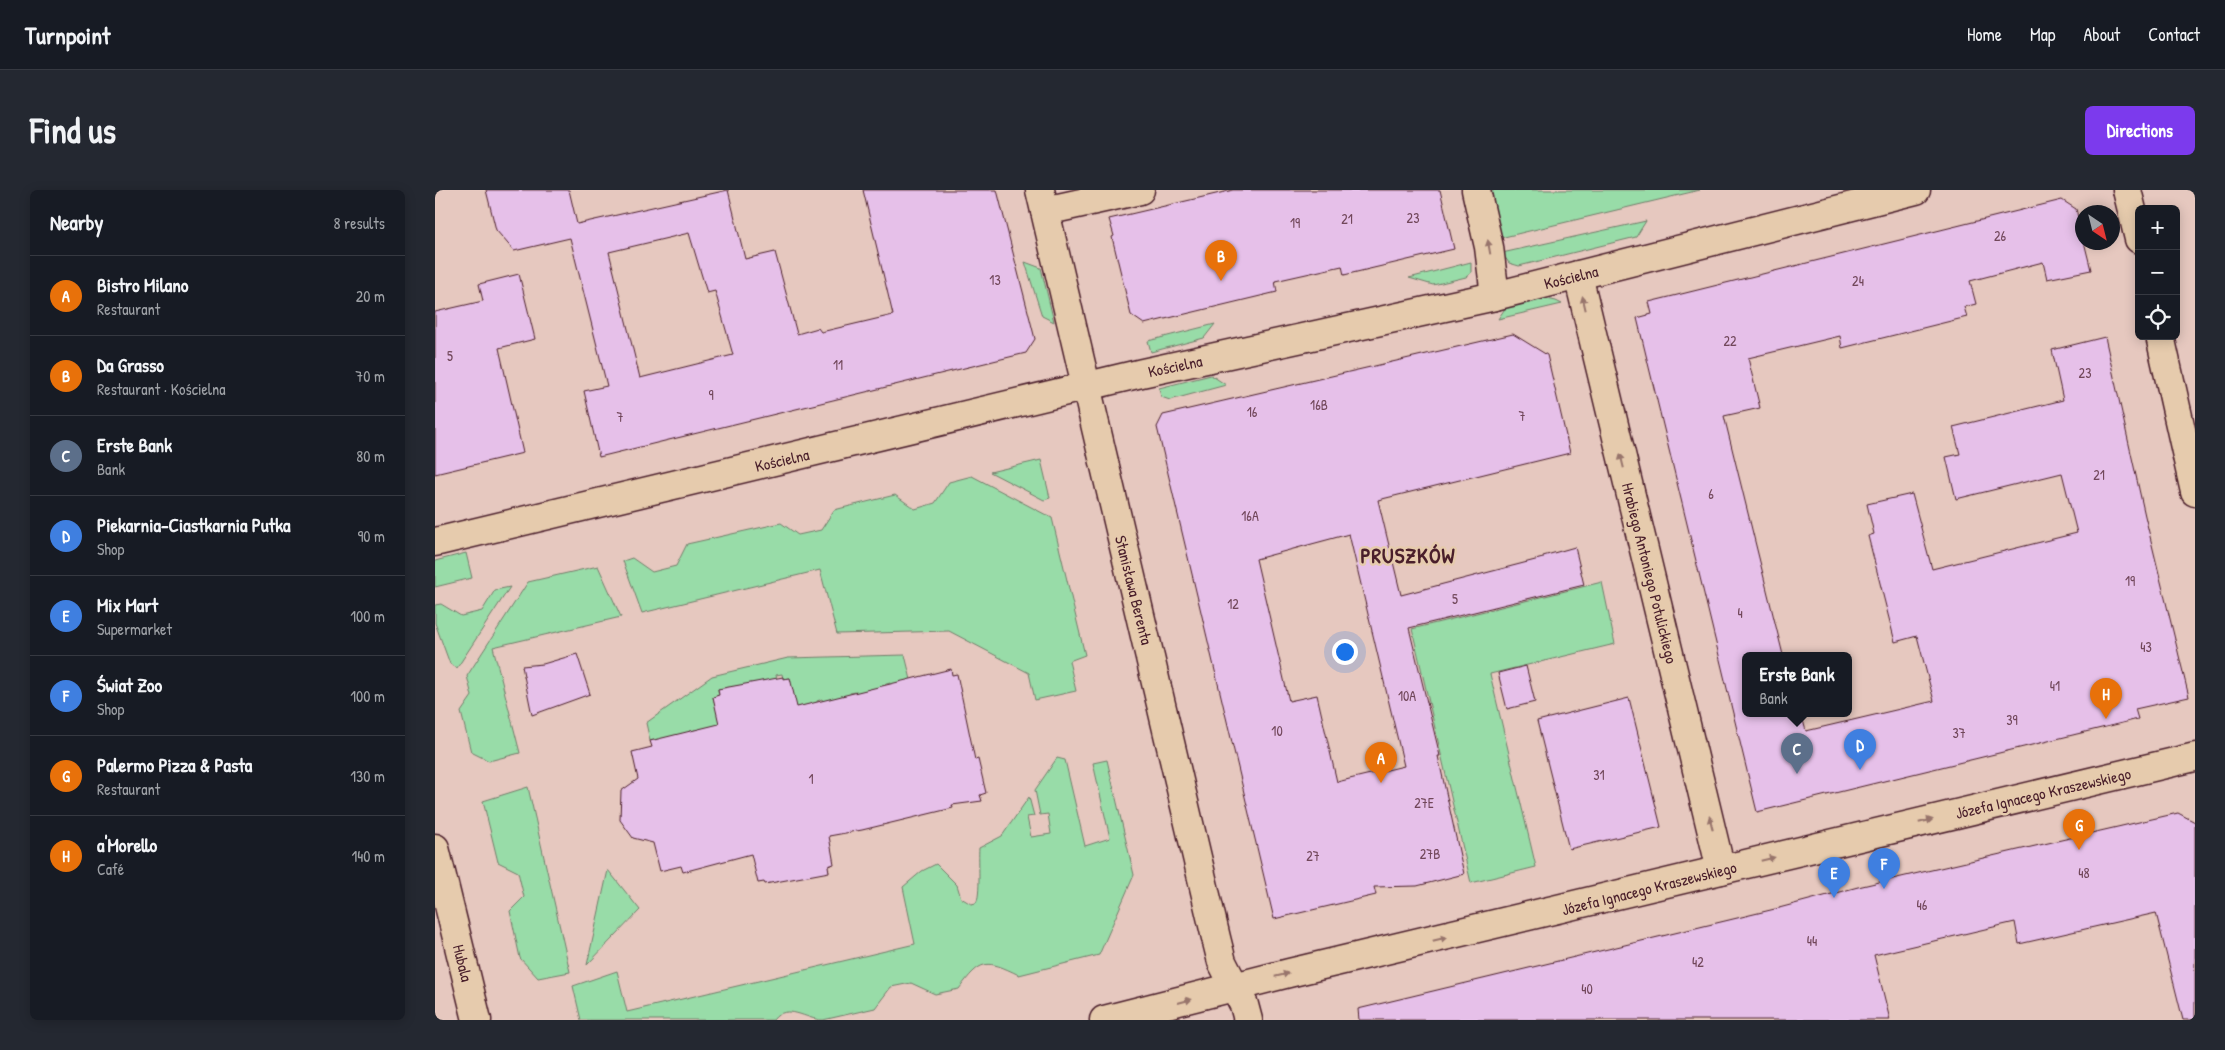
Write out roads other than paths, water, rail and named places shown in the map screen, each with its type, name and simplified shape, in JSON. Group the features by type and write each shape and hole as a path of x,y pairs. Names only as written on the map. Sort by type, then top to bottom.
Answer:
{"street":[{"path":"1043,201 1141,190"},
{"path":"1476,190 1489,247 1495,296"},
{"name":"Kościelna","path":"435,542 1085,387 1495,296 1916,190"},
{"path":"2127,190 2135,223"},
{"name":"Stanisława Berenta","path":"1043,201 1085,387 1216,938 1223,962 1248,1020"},
{"name":"Hrabiego Antoniego Potulickiego","path":"1578,276 1721,870"},
{"path":"2161,340 2195,492"},
{"name":"Józefa Ignacego Kraszewskiego","path":"1104,1020 2195,757"},
{"name":"Hubala","path":"435,848 477,1020"}],"place":[{"name":"Da Grasso","path":"1221,281"},
{"name":"a'Morello","path":"2106,719"},
{"name":"Piekarnia-Ciastkarnia Putka","path":"1860,770"},
{"name":"Erste Bank","path":"1797,774"},
{"name":"Bistro Milano","path":"1381,783"},
{"name":"Palermo Pizza & Pasta","path":"2079,850"},
{"name":"Świat Zoo","path":"1884,889"},
{"name":"Mix Mart","path":"1834,898"}],"district":[{"name":"PRUSZKÓW","path":"1408,556"}]}
